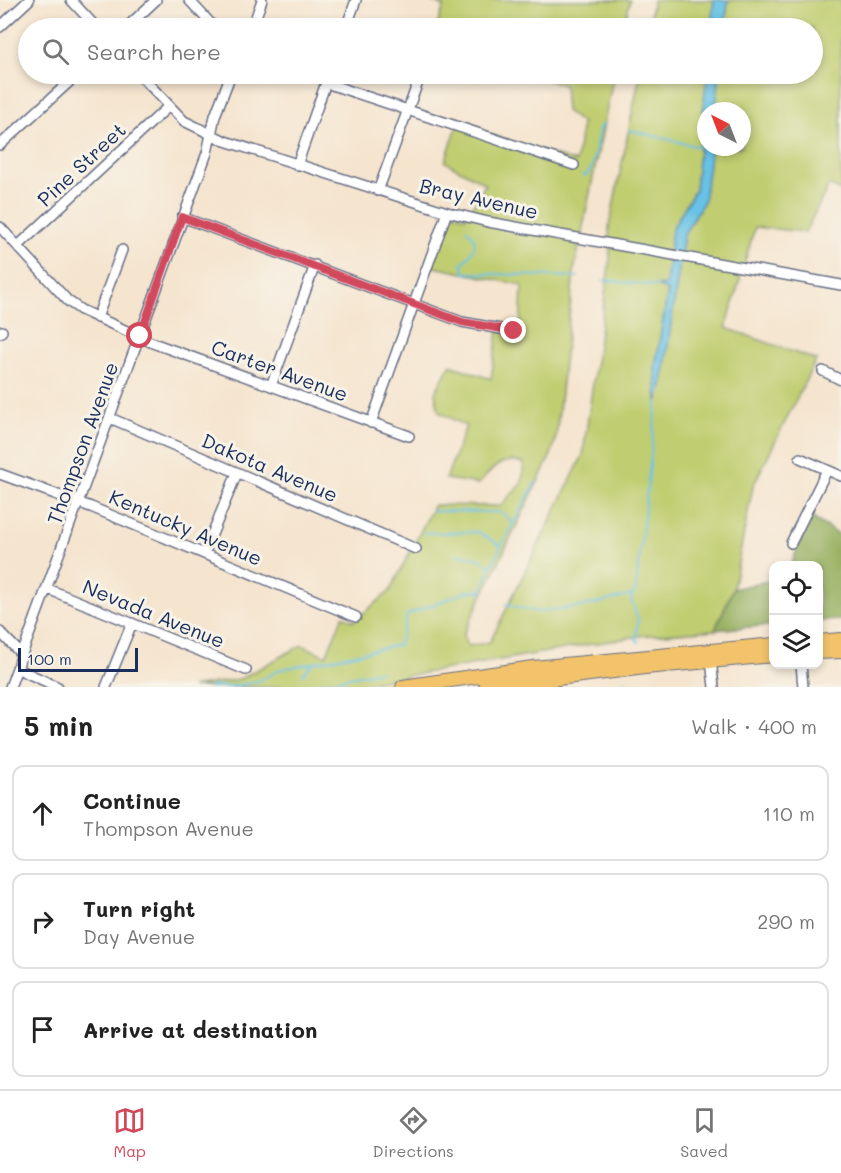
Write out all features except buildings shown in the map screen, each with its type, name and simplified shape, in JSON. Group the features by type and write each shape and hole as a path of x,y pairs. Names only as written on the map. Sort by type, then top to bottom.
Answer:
{"highway":[{"path":"823,642 841,640"},
{"path":"404,687 545,667 769,645"},
{"path":"823,652 841,651"},
{"path":"486,687 711,660 769,655"}],"street":[{"path":"0,27 29,0"},
{"path":"71,0 88,18"},
{"path":"137,18 156,0"},
{"path":"189,0 206,18"},
{"path":"256,18 262,0"},
{"path":"350,18 356,0"},
{"path":"0,145 67,84"},
{"name":"Bray Avenue","path":"148,84 190,125 211,135 297,165 447,212 841,285"},
{"name":"Thompson Avenue","path":"10,687 140,336 228,84"},
{"path":"297,165 326,84"},
{"path":"343,84 408,110 574,165"},
{"path":"378,190 417,84"},
{"name":"Pine Street","path":"18,246 169,106"},
{"path":"371,423 447,212"},
{"path":"182,217 471,324 518,332"},
{"name":"Carter Avenue","path":"0,227 68,301 97,318 271,386 410,436"},
{"path":"97,318 122,250"},
{"path":"271,386 315,265"},
{"path":"823,371 841,380"},
{"name":"Dakota Avenue","path":"110,418 416,549"},
{"path":"800,458 841,476"},
{"path":"791,543 827,470"},
{"path":"204,554 237,473"},
{"name":"Kentucky Avenue","path":"0,474 79,502 356,617"},
{"name":"Nevada Avenue","path":"48,588 246,670"},
{"path":"106,687 132,623"},
{"path":"0,632 23,656"},
{"path":"711,660 714,687"},
{"path":"18,669 58,687"},
{"path":"801,669 803,687"}],"green space":[{"path":"427,0 630,0 626,18 440,18 444,6"},
{"path":"653,0 714,0 712,18 650,18"},
{"path":"728,0 841,0 841,191 829,185 805,232 755,227 726,328 816,360 753,486 733,589 715,630 639,636 343,687 192,687 240,679 302,645 326,656 343,616 354,621 390,591 434,505 500,506 522,483 524,463 516,461 498,465 479,484 446,479 466,426 439,412 435,393 450,365 491,379 498,331 520,333 522,285 429,266 447,211 466,217 486,184 445,162 458,124 576,162 582,123 566,111 564,85 561,84 612,84 574,271 556,438 551,455 464,633 465,642 469,646 490,642 583,455 610,259 609,227 638,84 706,84 704,102 697,102 699,156 695,190 672,229 666,285 659,286 668,291 655,367 657,401 662,386 684,234 704,201 710,156 751,156 751,102 716,102 719,84 823,84 823,18 726,18"},
{"path":"809,516 841,536 841,620 823,621 823,561 793,561"},
{"path":"769,581 769,625 715,630 733,589"}],"water":[{"path":"714,0 728,0 726,18 712,18"},
{"path":"706,84 719,84 716,102 704,102"},
{"path":"699,156 710,156 704,201 684,234 662,386 657,402 655,367 668,291 657,286 666,285 672,229 695,190"}],"waterway":[{"path":"582,175 586,176 590,171 598,132 600,126 605,125"},
{"path":"630,130 697,147"},
{"path":"466,229 471,233 475,242 470,255 462,264 465,273 578,277"},
{"path":"603,280 657,286"},
{"path":"639,642 636,639 638,620 631,599 636,588 657,402"},
{"path":"480,592 501,546 536,482"},
{"path":"432,511 499,512 513,524"},
{"path":"424,533 478,532 501,546"},
{"path":"457,554 481,559 491,567"},
{"path":"210,687 246,684 262,679 278,670 399,645 407,615 468,591 483,592"},
{"path":"506,604 537,612 585,606 633,595"},
{"path":"303,674 312,664"},
{"path":"299,687 381,671"},
{"path":"625,681 625,687"}],"route":[{"path":"140,336 182,217 414,302 462,322 514,331"}]}
